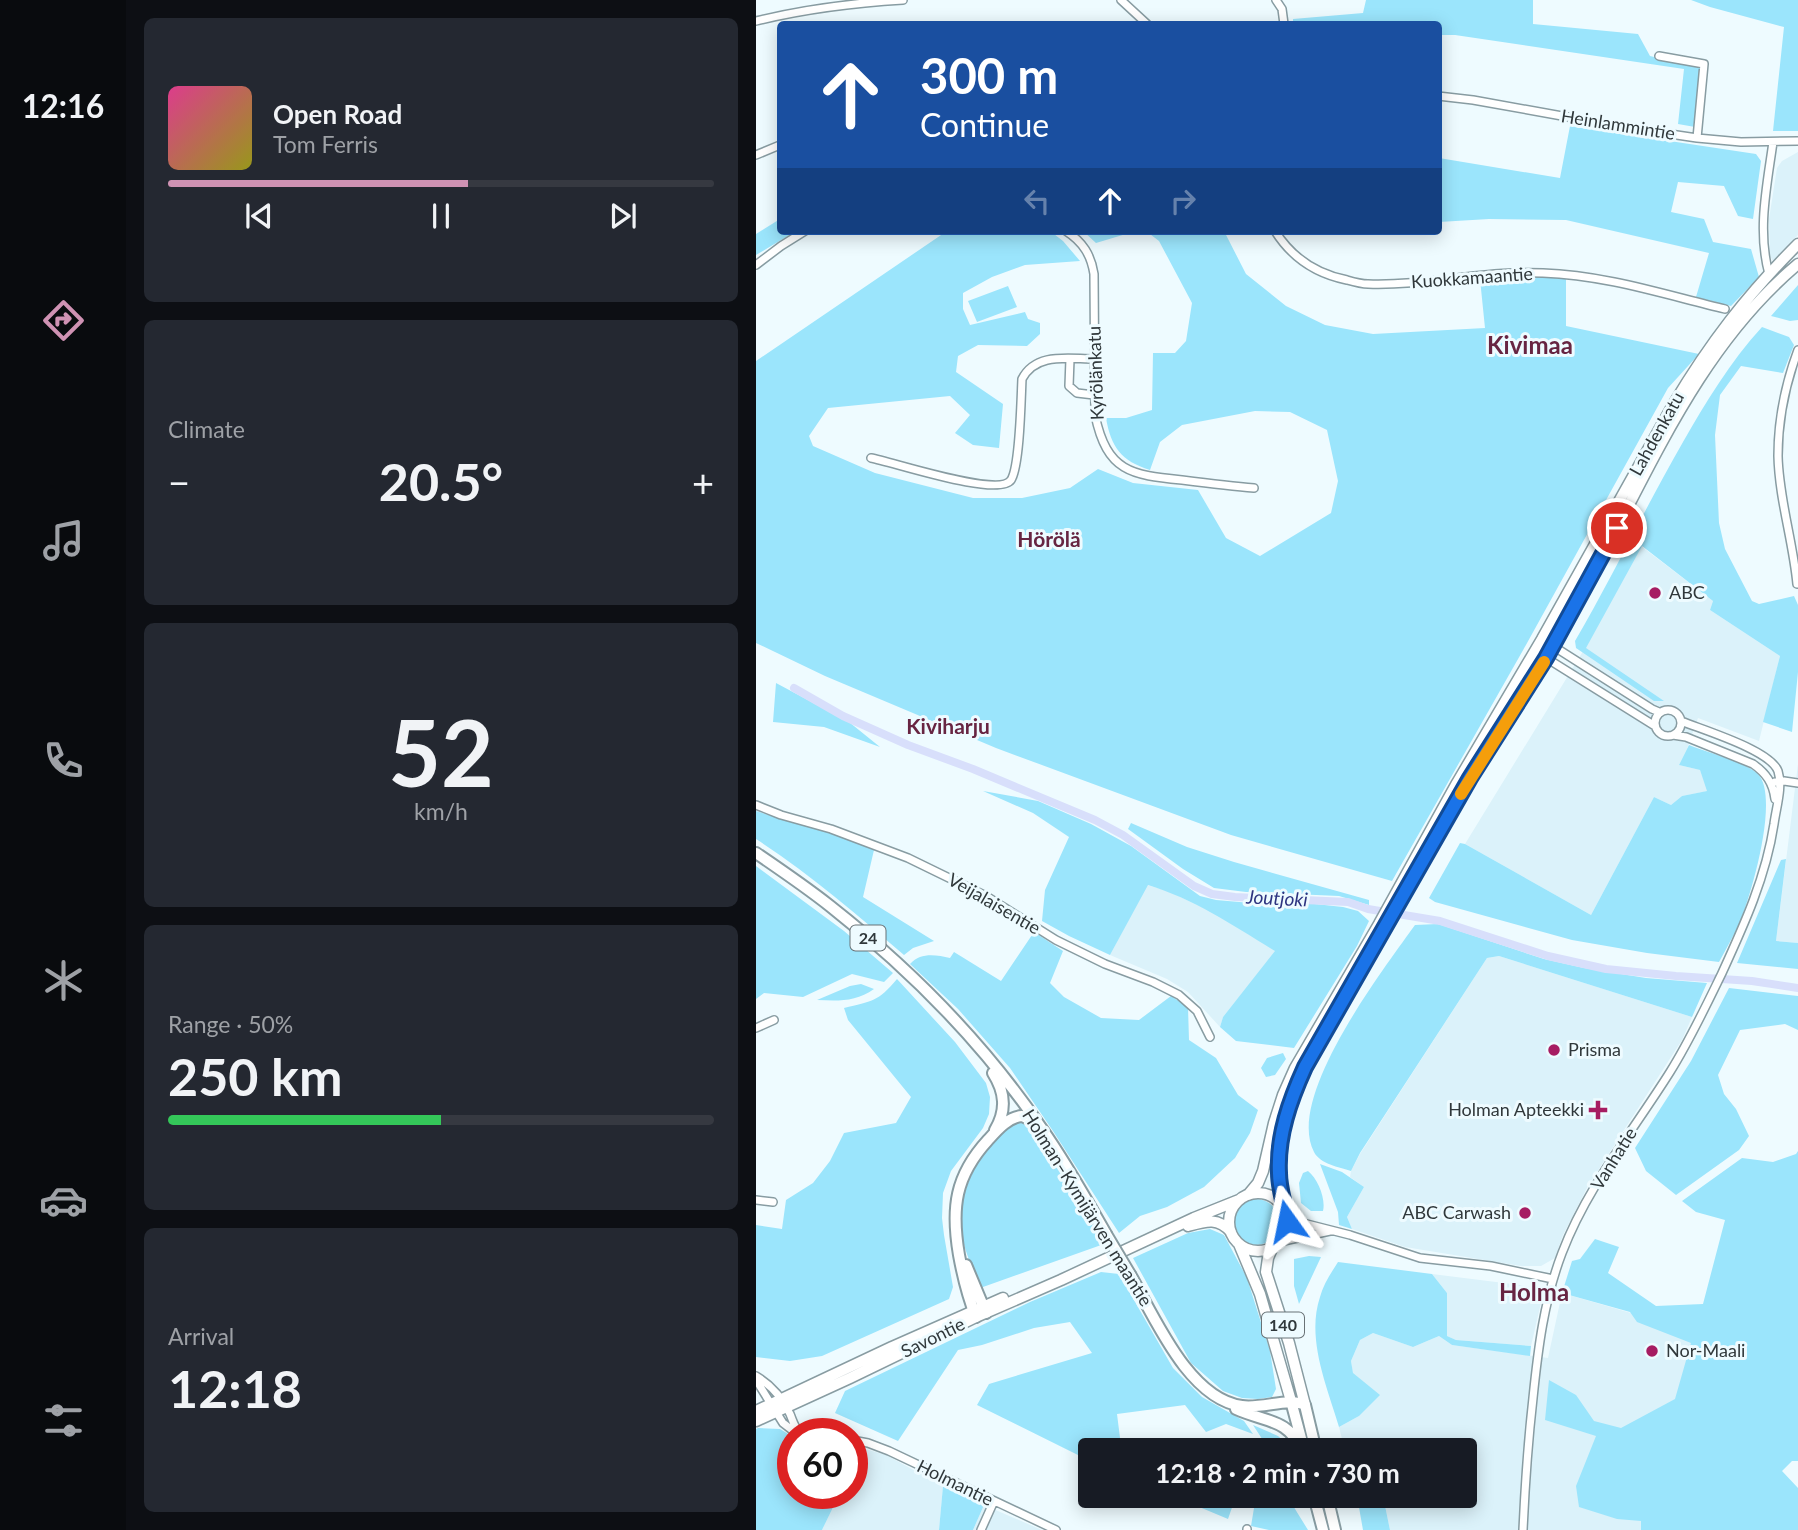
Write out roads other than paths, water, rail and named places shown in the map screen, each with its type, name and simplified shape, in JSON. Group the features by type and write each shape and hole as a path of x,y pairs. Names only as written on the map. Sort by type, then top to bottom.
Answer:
{"highway":[{"name":"Holman–Kymijärven maantie","path":"756,853 829,905 865,935 908,974 1000,1074 1041,1127 1172,1348 1200,1385 1221,1401"},
{"path":"968,1037 996,1078 1003,1095 1002,1117 990,1138"},
{"path":"980,1312 958,1246 955,1214 959,1186 970,1162 1005,1124 1017,1116 1027,1117 1041,1127"},
{"path":"1221,1401 1248,1407 1300,1402 1305,1405 1313,1438"},
{"name":"24","path":"1221,1401 1239,1411 1285,1427 1296,1438"},
{"name":"24","path":"1291,1401 1300,1438"},
{"path":"1317,1508 1323,1530"},
{"path":"1330,1508 1335,1530"}],"main road":[{"name":"Lahdenkatu","path":"1284,1210 1279,1153 1286,1117 1305,1067 1403,889 1553,646 1666,434 1743,303 1798,244"},
{"name":"Lahdenkatu","path":"1403,889 1457,783 1694,370 1730,327 1798,264"},
{"name":"Lahdenkatu","path":"1244,1198 1258,1183 1264,1171 1274,1123 1295,1068 1382,926"},
{"path":"1244,1198 1261,1193 1273,1197 1284,1210"},
{"name":"140","path":"1231,1232 1230,1217 1234,1206 1244,1198"},
{"name":"Savontie","path":"756,1421 773,1408 980,1312 1244,1198"},
{"name":"140","path":"1284,1210 1287,1227 1268,1258 1266,1272 1305,1405"},
{"name":"Savontie","path":"1160,1233 1205,1222 1223,1224 1231,1232"},
{"path":"1231,1232 1239,1243 1256,1251 1276,1244"},
{"name":"24","path":"1239,1243 1260,1294 1291,1401"},
{"name":"Savontie","path":"756,1411 773,1408"}],"street":[{"path":"756,21 816,8 903,0"},
{"path":"1121,0 1144,21"},
{"path":"1276,0 1282,9 1284,21"},
{"path":"1658,55 1704,64 1697,138"},
{"name":"Heinlammintie","path":"1442,97 1697,138 1741,142 1798,141"},
{"path":"1769,274 1762,225 1773,142"},
{"path":"756,155 777,146"},
{"path":"756,265 799,235"},
{"name":"Kyrölänkatu","path":"1072,235 1091,260 1094,274 1094,395 1098,429 1112,457 1126,469 1149,477 1254,488"},
{"name":"Kuokkamaantie","path":"1278,235 1305,264 1335,278 1366,285 1499,273 1544,272 1592,277 1725,309"},
{"path":"1797,584 1778,457 1783,394 1798,350"},
{"path":"871,458 968,483 991,486 1007,484 1012,479 1016,461 1022,379 1027,370 1048,359 1094,359"},
{"path":"1070,359 1069,386 1077,393 1094,395"},
{"path":"1542,639 1659,712"},
{"path":"1535,651 1655,726 1661,734 1686,737 1753,764 1775,782 1798,783"},
{"path":"1655,726 1655,718 1659,712 1672,710 1681,721 1679,729 1673,735"},
{"path":"1681,721 1762,754 1777,769 1775,782"},
{"name":"Vanhatie","path":"1523,1530 1536,1365 1545,1311 1562,1252 1577,1218 1688,1042 1744,925 1760,883 1773,833 1775,782"},
{"name":"Veijalaisentie","path":"756,805 908,858 986,896 1056,940 1180,995 1197,1011 1210,1037"},
{"path":"756,1028 774,1020"},
{"path":"756,1200 773,1202"},
{"path":"1284,1210 1299,1222 1420,1258 1492,1266 1553,1279"},
{"path":"1276,1244 1332,1231"},
{"path":"756,1378 768,1384 784,1403 791,1418"},
{"path":"756,1378 780,1418"},
{"name":"Holmantie","path":"868,1443 1056,1530"},
{"path":"981,1530 994,1501"}],"waterway":[{"name":"Joutjoki","path":"794,688 843,716 908,745 1095,820 1123,835 1194,886 1212,894 1348,902 1368,909 1440,921 1548,956 1606,969 1752,981 1798,988"}],"place":[{"name":"ABC","path":"1655,593"},
{"name":"Prisma","path":"1554,1050"},
{"name":"Holman Apteekki","path":"1598,1110"},
{"name":"ABC Carwash","path":"1525,1213"},
{"name":"Nor-Maali","path":"1652,1351"}],"district":[{"name":"Kivimaa","path":"1530,346"},
{"name":"Hörölä","path":"1049,540"},
{"name":"Kiviharju","path":"948,727"},
{"name":"Holma","path":"1534,1293"}]}
